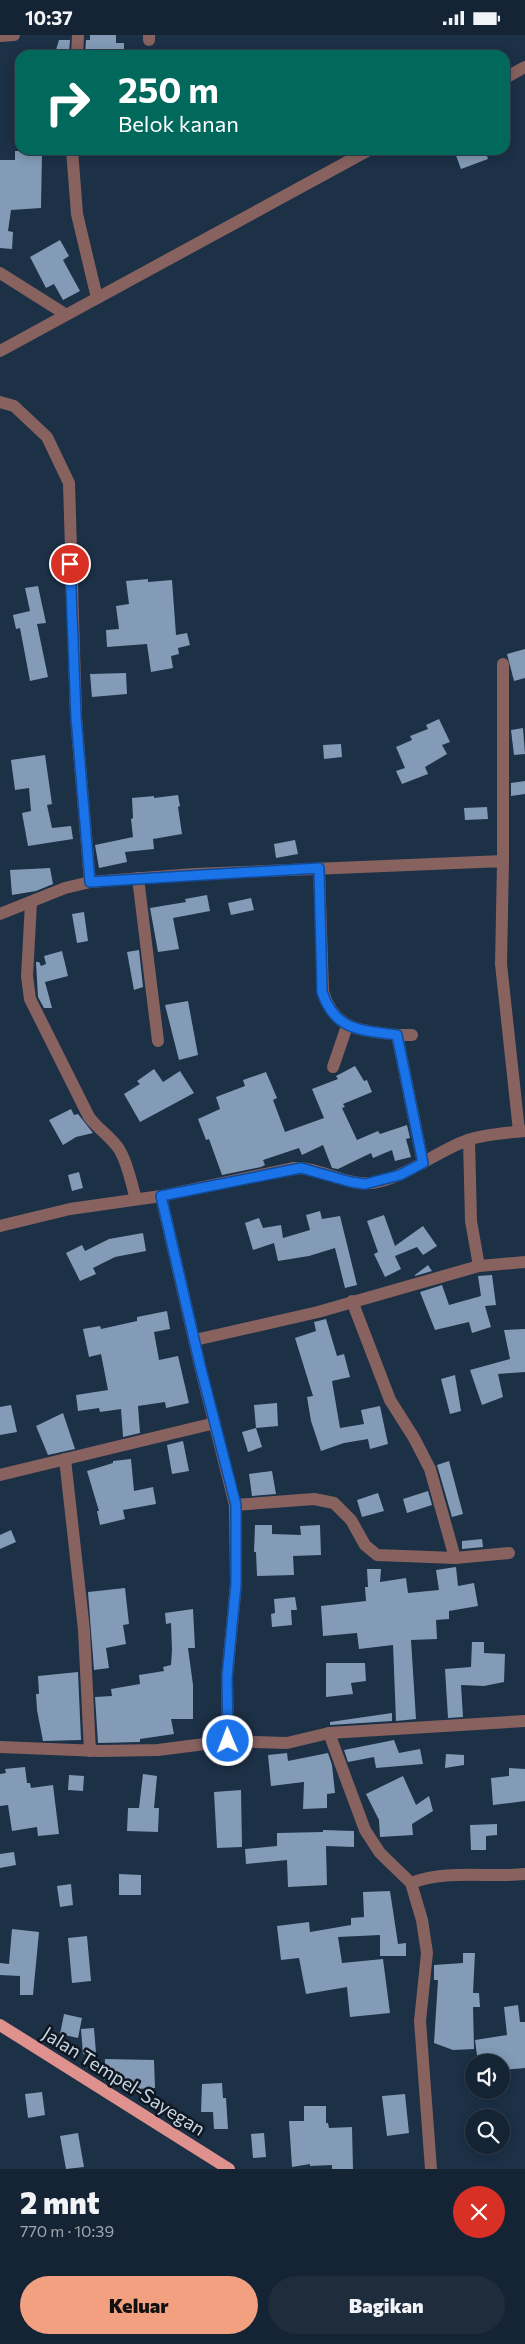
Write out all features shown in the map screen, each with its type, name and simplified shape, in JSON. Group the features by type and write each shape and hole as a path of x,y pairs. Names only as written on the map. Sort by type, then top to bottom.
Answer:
{"main road":[{"name":"Jalan Tempel-Sayegan","path":"0,2025 228,2169"}],"street":[{"path":"0,36 14,35"},
{"path":"77,50 78,35"},
{"path":"510,75 525,67"},
{"path":"72,155 76,214 97,298"},
{"path":"0,351 360,155"},
{"path":"0,273 65,314"},
{"path":"0,402 14,406 46,437 69,483 76,717 90,882"},
{"path":"0,1226 70,1209 161,1196 301,1168 365,1184 400,1175 469,1140 522,1131 501,964 504,664"},
{"path":"0,914 65,888 90,882 319,868 503,861"},
{"path":"319,868 322,992 333,1015 347,1026 397,1035 412,1035"},
{"path":"138,878 158,1041"},
{"path":"31,903 27,976 30,999 89,1117 98,1129 118,1148 122,1155 136,1199"},
{"path":"333,1067 347,1026"},
{"path":"397,1035 423,1163"},
{"path":"469,1140 471,1221 479,1266"},
{"path":"161,1196 236,1505 236,1584 227,1677 228,1741"},
{"path":"195,1340 318,1312 479,1266 525,1262"},
{"path":"352,1301 390,1400 414,1438 430,1469 455,1557"},
{"path":"0,1475 215,1423"},
{"path":"65,1459 84,1630 90,1751"},
{"path":"236,1505 314,1499 334,1503 350,1520 365,1545 376,1555 455,1557 509,1553"},
{"path":"0,1747 90,1751 158,1750 228,1741 288,1743 329,1733 525,1721"},
{"path":"329,1733 366,1830 380,1853 411,1883 422,1920 427,1953 420,2021 431,2169"},
{"path":"411,1883 424,1879 468,1875 525,1874"}],"building":[{"path":"90,35 116,35 116,43 124,43 124,50 85,50 86,40 90,40"},
{"path":"59,40 70,40 69,50 56,50"},
{"path":"15,155 42,155 41,208 11,210 8,231 13,232 12,249 0,248 0,160 15,160"},
{"path":"456,155 487,155 488,159 461,169"},
{"path":"60,240 69,256 63,260 80,291 63,300 54,284 46,288 30,257"},
{"path":"148,579 148,582 172,580 176,635 187,633 190,645 178,648 179,654 171,656 173,668 151,672 147,644 107,647 106,630 119,629 116,606 129,604 126,581"},
{"path":"38,586 46,623 37,624 48,677 30,681 20,628 16,629 13,615 30,611 25,588"},
{"path":"525,649 525,678 514,681 507,654"},
{"path":"126,673 127,694 92,697 90,674"},
{"path":"439,719 450,742 442,745 447,754 425,767 428,774 402,784 396,771 405,768 396,747 412,740 410,736 428,729 426,725"},
{"path":"523,728 525,754 514,755 511,730"},
{"path":"341,744 342,757 324,759 323,745"},
{"path":"45,755 52,804 47,805 52,828 71,826 73,839 28,846 22,813 31,811 29,788 15,790 11,760"},
{"path":"525,781 525,794 511,796 511,783"},
{"path":"178,795 182,834 153,839 154,849 125,852 127,862 99,868 95,845 133,837 131,819 133,818 132,798"},
{"path":"487,807 488,819 465,820 464,808"},
{"path":"295,840 298,854 276,858 274,844"},
{"path":"50,868 53,884 36,891 12,895 10,870"},
{"path":"207,895 210,911 173,918 179,949 158,952 150,908 186,902 185,899"},
{"path":"251,898 254,910 231,915 228,903"},
{"path":"84,912 88,941 77,943 72,914"},
{"path":"139,950 143,987 134,990 127,952"},
{"path":"62,951 68,976 45,982 52,1008 44,1008 38,997 36,962 39,962 41,966 46,964 44,956"},
{"path":"188,1001 198,1055 179,1060 165,1005"},
{"path":"355,1066 364,1081 367,1080 372,1092 343,1104 345,1107 342,1108 357,1140 378,1131 380,1134 407,1125 410,1138 406,1139 411,1157 395,1161 392,1150 373,1158 371,1153 338,1169 332,1168 323,1145 302,1155 299,1148 263,1160 265,1165 261,1167 222,1175 209,1139 206,1140 198,1119 220,1109 216,1097 245,1086 243,1080 266,1072 277,1098 273,1100 285,1132 324,1118 312,1089 338,1079 336,1076"},
{"path":"154,1069 163,1082 180,1071 194,1093 140,1122 124,1094 140,1084 137,1081"},
{"path":"71,1109 74,1115 78,1114 93,1133 76,1137 63,1145 49,1120"},
{"path":"79,1172 83,1188 72,1191 68,1175"},
{"path":"320,1211 322,1219 340,1216 357,1285 345,1288 335,1248 309,1256 278,1261 274,1243 253,1250 245,1223 259,1218 263,1228 281,1225 283,1238 310,1230 306,1215"},
{"path":"384,1215 395,1246 423,1226 437,1246 423,1255 417,1247 395,1256 401,1269 385,1277 374,1254 378,1252 367,1221"},
{"path":"143,1233 146,1251 115,1257 93,1268 96,1274 80,1281 66,1253 82,1245 85,1251 109,1239"},
{"path":"428,1265 432,1271 415,1276 415,1275"},
{"path":"492,1275 496,1305 485,1306 491,1327 472,1333 469,1322 435,1330 420,1292 442,1285 449,1305 481,1296 478,1276"},
{"path":"167,1311 170,1329 154,1332 159,1360 178,1356 189,1403 166,1408 165,1402 138,1406 140,1433 123,1437 121,1409 100,1412 99,1408 78,1411 76,1395 108,1390 101,1354 89,1357 83,1329 100,1326 101,1329 137,1321 137,1317"},
{"path":"326,1319 337,1356 344,1354 350,1377 332,1381 340,1428 364,1424 361,1410 380,1406 388,1444 370,1449 368,1439 344,1443 321,1451 311,1421 307,1397 313,1396 295,1338 316,1331 314,1322"},
{"path":"525,1329 525,1372 498,1374 503,1397 482,1405 470,1370 510,1359 504,1330"},
{"path":"455,1375 461,1411 450,1414 441,1379"},
{"path":"277,1403 278,1426 256,1428 254,1405"},
{"path":"11,1405 17,1432 0,1435 0,1407"},
{"path":"63,1413 75,1449 48,1455 36,1426"},
{"path":"256,1428 262,1447 248,1452 242,1432"},
{"path":"183,1441 189,1471 172,1474 167,1445"},
{"path":"131,1459 134,1491 153,1487 156,1504 123,1510 125,1519 100,1525 97,1511 99,1511 87,1471 113,1463 113,1461"},
{"path":"449,1461 463,1514 452,1517 437,1465"},
{"path":"272,1471 276,1494 252,1496 249,1474"},
{"path":"428,1491 432,1505 407,1513 403,1499"},
{"path":"378,1493 384,1511 362,1517 357,1500"},
{"path":"255,1525 272,1525 272,1534 301,1535 300,1526 320,1525 321,1555 293,1556 294,1575 257,1576 256,1552 254,1552"},
{"path":"11,1530 16,1542 0,1549 0,1535"},
{"path":"482,1539 483,1547 462,1549 462,1541"},
{"path":"456,1567 458,1586 474,1583 478,1606 449,1611 449,1619 436,1620 437,1639 411,1640 416,1719 396,1721 393,1645 359,1649 357,1633 323,1636 321,1606 366,1601 365,1587 368,1587 367,1569 381,1569 380,1582 406,1578 408,1593 439,1590 436,1570"},
{"path":"125,1588 129,1624 123,1625 126,1644 106,1648 109,1668 94,1670 88,1592"},
{"path":"295,1597 297,1610 291,1610 292,1625 272,1627 271,1614 275,1613 274,1599"},
{"path":"193,1609 195,1648 188,1648 193,1685 193,1719 171,1719 174,1734 140,1739 140,1742 98,1743 95,1697 112,1696 111,1689 140,1684 139,1675 164,1671 163,1667 171,1665 171,1623 166,1624 165,1613"},
{"path":"472,1642 484,1642 484,1653 505,1654 504,1682 484,1686 461,1685 463,1717 448,1718 445,1669 471,1667"},
{"path":"326,1663 365,1663 366,1681 351,1683 353,1694 326,1697"},
{"path":"78,1672 81,1740 43,1741 37,1710 36,1694 39,1694 38,1676"},
{"path":"392,1713 392,1721 330,1725 330,1722"},
{"path":"394,1740 399,1753 420,1749 423,1764 376,1768 374,1757 348,1762 344,1750"},
{"path":"287,1753 288,1761 328,1753 332,1765 335,1793 327,1794 327,1808 303,1809 304,1782 271,1786 268,1755"},
{"path":"446,1754 464,1755 464,1765 445,1768"},
{"path":"25,1767 27,1783 30,1783 31,1788 53,1785 59,1834 38,1836 37,1827 12,1831 8,1805 0,1806 0,1774 6,1773 5,1769"},
{"path":"509,1768 525,1769 525,1801 493,1805 491,1778 509,1776"},
{"path":"143,1774 157,1776 154,1808 159,1808 158,1832 127,1831 128,1808 139,1808"},
{"path":"69,1775 84,1776 83,1791 68,1790"},
{"path":"403,1776 416,1805 429,1796 433,1811 412,1824 413,1835 380,1837 379,1820 366,1794"},
{"path":"241,1790 242,1847 217,1848 214,1792"},
{"path":"497,1824 497,1835 486,1836 486,1850 471,1850 470,1825"},
{"path":"323,1830 354,1831 354,1847 326,1846 327,1885 288,1887 287,1860 246,1864 245,1849 277,1846 277,1833 323,1832"},
{"path":"14,1852 16,1865 0,1868 0,1854"},
{"path":"119,1874 141,1875 141,1895 119,1895"},
{"path":"71,1884 73,1905 60,1907 57,1886"},
{"path":"390,1891 398,1944 406,1943 406,1956 380,1956 380,1935 338,1937 342,1963 383,1959 390,2013 350,2017 347,1987 306,1994 299,1958 281,1960 277,1926 309,1922 310,1932 351,1925 351,1918 364,1917 363,1892"},
{"path":"12,1929 39,1932 33,1995 20,1995 20,1976 0,1975 0,1963 9,1964"},
{"path":"87,1936 91,1981 72,1983 68,1938"},
{"path":"463,1953 475,1953 473,1993 479,1993 480,2007 473,2007 474,2049 453,2050 434,2043 438,1980 434,1980 434,1965 463,1963"},
{"path":"518,2005 520,2022 525,2022 525,2068 510,2069 510,2054 477,2054 475,2040 507,2035 504,2007"},
{"path":"64,2014 82,2018 78,2038 60,2034"},
{"path":"94,2028 96,2053 83,2054 81,2029"},
{"path":"105,2059 154,2060 155,2088 135,2089 135,2082 104,2080"},
{"path":"222,2083 223,2098 226,2098 228,2129 214,2129 213,2112 201,2112 202,2084"},
{"path":"42,2092 45,2115 28,2118 25,2094"},
{"path":"405,2094 409,2133 387,2136 382,2096"},
{"path":"304,2106 326,2106 326,2123 328,2123 329,2128 352,2127 353,2169 332,2169 332,2165 310,2166 310,2164 292,2167 289,2121 304,2121"},
{"path":"78,2133 84,2167 66,2169 60,2136"},
{"path":"264,2133 266,2157 253,2158 251,2134"}],"route":[{"path":"70,564 76,717 90,882 176,875 319,868 322,992 326,1004 333,1015 347,1026 371,1032 397,1035 423,1163 400,1175 365,1184 301,1168 161,1196 200,1365 236,1505 236,1584 227,1677 228,1741"}]}
